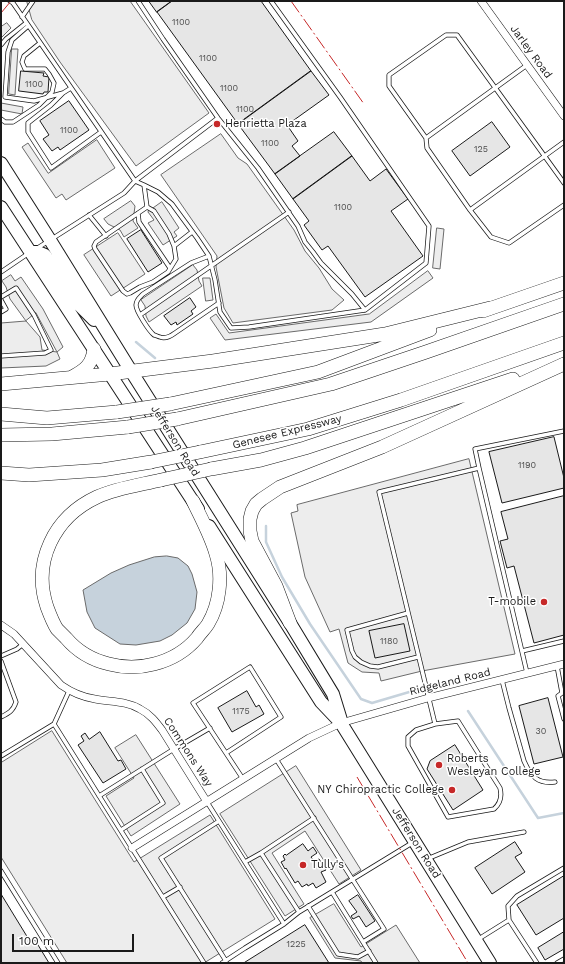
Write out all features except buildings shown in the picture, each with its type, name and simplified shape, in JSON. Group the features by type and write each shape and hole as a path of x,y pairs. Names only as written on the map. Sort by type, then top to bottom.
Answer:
{"highway":[{"path":"1,414 47,418 117,412 170,404 318,372 490,308 564,283"},
{"path":"1,435 52,434 128,427 177,419 331,384 564,304"},
{"path":"1,384 110,374 213,361 385,334 490,308"},
{"name":"Genesee Expressway","path":"1,474 29,475 102,470 151,462 308,429 401,400 564,343"},
{"path":"70,378 87,368 91,361 94,349"},
{"path":"193,501 216,553 220,569 218,596 208,623 192,643 172,658 161,662 139,667 115,666 92,659 81,652 69,642 57,628 50,615 44,598 43,572 45,557 54,534 72,513 89,501 111,491 211,469 261,460 305,448 564,363"},
{"path":"290,623 276,586 252,541 250,519 256,504 280,487 382,447 564,363"}],"main road":[{"name":"Jefferson Road","path":"1,163 290,623 333,694 342,723"},
{"name":"Jefferson Road","path":"1,207 322,702 342,723 490,963"},
{"path":"30,252 38,252 45,256 77,303 108,333"}],"street":[{"name":"Jarley Road","path":"481,1 564,116"},
{"name":"Commons Way","path":"1,625 24,643 61,685 69,691 93,699 128,704 139,708 155,720 207,802 309,738 342,723"},
{"name":"Ridgeland Road","path":"342,723 428,698 561,665"},
{"path":"132,848 207,802"}],"lane":[{"path":"10,1 135,181 158,192 172,204 209,256 215,280 220,312 231,328 249,327 365,310 426,263 429,226 340,97 271,1"},
{"path":"22,17 33,1"},
{"path":"138,1 218,118 258,168 289,212 305,242 365,310"},
{"path":"1,45 6,39 27,24"},
{"path":"27,24 12,40 8,52 5,97 34,101 63,93"},
{"path":"564,183 458,35 446,35 389,75 389,86 426,138 427,148 490,237 509,244 564,205"},
{"path":"1,119 5,122 13,122 39,105 52,92 54,83 46,69 25,69 22,62 24,56 40,43"},
{"path":"426,138 527,65"},
{"path":"71,88 63,93 51,106 28,123 28,132 51,168 101,132"},
{"path":"1,272 124,193 135,181 218,118"},
{"path":"470,210 564,142"},
{"path":"144,185 147,207"},
{"path":"147,207 154,211 169,234 174,246 176,259 168,272 153,282 127,294 123,291 94,246 96,242 147,207"},
{"path":"140,315 289,212"},
{"path":"138,213 139,222 170,268"},
{"path":"89,216 106,236"},
{"path":"174,246 192,232"},
{"path":"209,256 187,265 139,298 136,301 136,309 154,335 163,338 175,334 219,303"},
{"path":"1,296 16,288 34,315 51,350 45,353 1,356"},
{"path":"1,300 6,309 1,312"},
{"path":"527,673 475,449 564,430"},
{"path":"435,724 379,492 479,468"},
{"path":"408,613 347,630 348,637 355,657 361,662 370,666 378,666 418,657"},
{"path":"522,651 564,641"},
{"path":"1,656 17,650 24,643"},
{"path":"1,661 16,702 14,708 8,714 1,717"},
{"path":"561,665 562,693 558,696 564,719"},
{"path":"226,753 281,717 250,667 193,703 243,779"},
{"path":"502,680 527,768 537,780 546,783 555,782"},
{"path":"1,756 54,724 69,691"},
{"path":"458,721 500,788 501,800 498,806 494,809 448,817 408,746 408,737 416,730 435,724 458,721"},
{"path":"54,724 204,963"},
{"path":"99,796 210,728"},
{"path":"276,759 384,929 363,942"},
{"path":"121,830 163,803 142,769"},
{"path":"207,802 284,924"},
{"path":"245,862 314,818"},
{"path":"219,822 161,858 180,887 224,962 284,924 308,906 415,841"},
{"path":"426,860 468,842 524,832"},
{"path":"261,853 299,912"},
{"path":"537,963 509,920 508,906 517,896 564,868"},
{"path":"1,871 58,963"},
{"path":"163,897 180,887"},
{"path":"332,892 376,963"},
{"path":"308,906 338,954 358,957 369,951"},
{"path":"476,941 509,920"},
{"path":"557,963 564,959"}],"shaded area":[{"path":"27,1 130,1 209,113 136,166 60,62 32,20"},
{"path":"7,23 11,28 1,38 1,27"},
{"path":"12,49 18,49 15,95 9,94"},
{"path":"1,103 23,107 22,114 1,110"},
{"path":"221,134 238,158 247,164 294,230 305,251 319,268 332,289 344,300 332,310 233,323 224,308 216,267 217,256 161,175"},
{"path":"97,140 115,168 66,200 62,194 56,198 22,147 28,143 48,173"},
{"path":"131,201 135,206 133,221 138,228 124,237 120,230 108,224 104,219"},
{"path":"162,202 179,228 174,232 177,236 163,245 148,223 154,220 148,212"},
{"path":"437,228 444,229 440,269 433,268"},
{"path":"118,233 145,274 111,296 84,255"},
{"path":"193,265 197,270 199,281 202,286 149,322 146,316 145,306 141,300"},
{"path":"428,271 433,278 371,322 225,340 210,318 216,314 229,333 369,314"},
{"path":"11,275 15,281 21,277 43,309 63,347 57,352 36,313 26,321 10,299 6,287 2,281"},
{"path":"203,278 210,278 213,300 206,301"},
{"path":"26,321 40,337 42,350 57,352 60,359 46,366 1,368 1,323"},
{"path":"469,459 515,654 422,671 381,681 379,673 362,672 348,663 339,629 330,632 305,577 291,513 298,511 297,505"},
{"path":"167,556 178,558 188,566 192,574 197,592 195,609 187,623 172,635 160,641 136,645 120,644 95,628 87,612 83,590 111,573 129,565 154,557"},
{"path":"52,731 134,862 210,815 275,919 204,963 67,963 1,857 1,763"},
{"path":"136,735 180,804 131,836 106,796 134,778 115,748"},
{"path":"296,766 361,870 339,884 305,831 272,853 304,904 285,916 220,814"},
{"path":"334,904 361,947 396,925 420,963 362,963 361,961 335,958 310,918"}],"waterway":[{"path":"136,342 155,358"},
{"path":"266,526 266,542 282,577 310,624 361,699 372,703 416,690"},
{"path":"468,711 538,818 564,813"}],"power":[{"path":"1,13 11,1"},
{"path":"291,1 364,104"},
{"path":"357,777 468,963"}],"place":[{"name":"Henrietta Plaza","path":"217,124"},
{"name":"T-mobile","path":"544,602"},
{"name":"Roberts Wesleyan College","path":"439,765"},
{"name":"NY Chiropractic College","path":"452,790"},
{"name":"Tully's","path":"303,865"}]}
